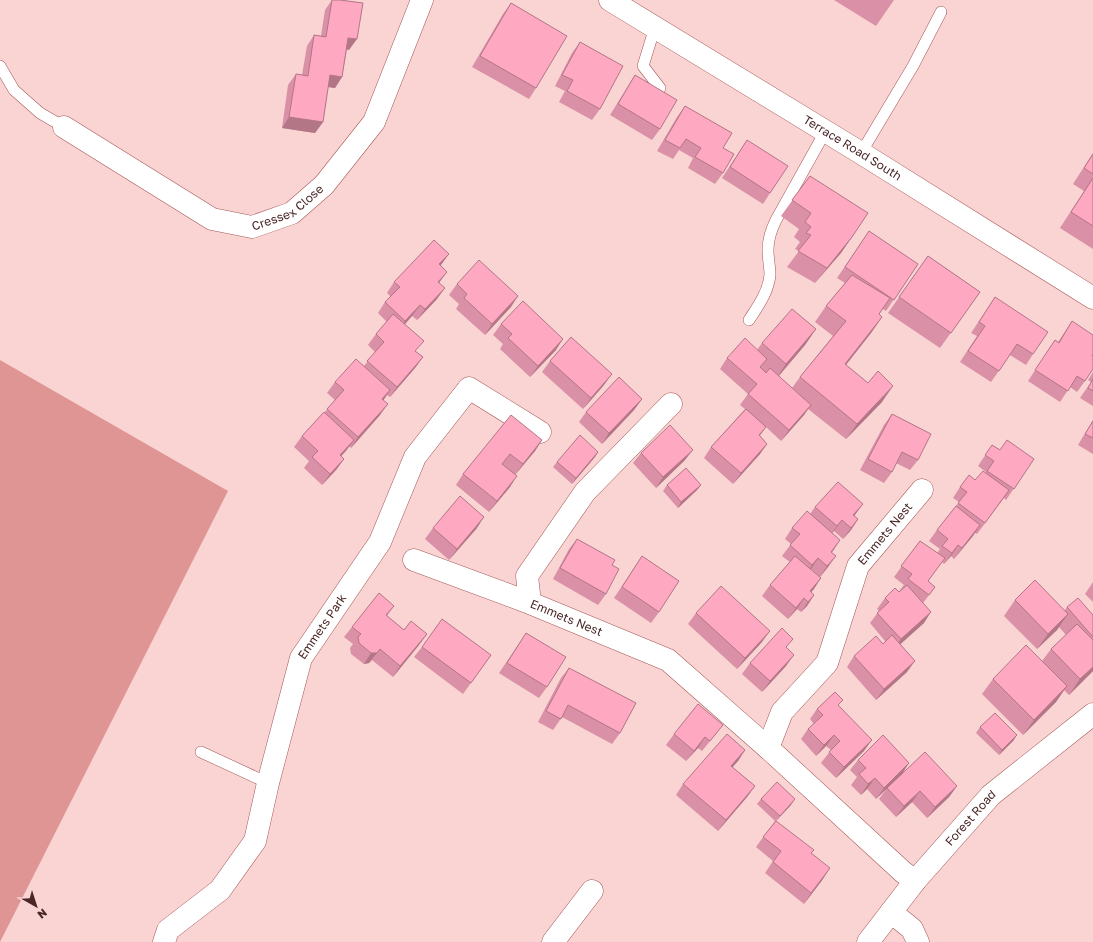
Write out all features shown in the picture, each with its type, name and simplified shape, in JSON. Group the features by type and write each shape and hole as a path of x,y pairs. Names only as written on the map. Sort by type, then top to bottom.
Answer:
{"street":[{"name":"Cressex Close","path":"64,127 212,220 252,227 292,213 324,185 374,122 422,0"},
{"name":"Terrace Road South","path":"617,2 1093,298"},
{"name":"Emmets Park","path":"164,942 168,930 220,890 255,841 268,783 301,658 380,542 415,457 469,388 540,432"},
{"name":"Emmets Nest","path":"671,404 585,492 527,576 530,603 668,660 768,748 903,872 916,881"},
{"name":"Emmets Nest","path":"768,748 782,712 827,663 858,566 922,490"},
{"path":"414,560 530,603"},
{"name":"Forest Road","path":"868,942 916,881 991,795 1093,714"},
{"path":"553,942 592,891"},
{"path":"891,912 912,929 918,942"}],"lane":[{"path":"862,153 913,66 941,12"},
{"path":"655,27 643,66 660,88"},
{"path":"0,66 14,90 40,113 64,127"},
{"path":"749,320 766,292 770,276 768,250 770,233 825,132"},
{"path":"201,752 268,783"}],"shaded area":[{"path":"0,360 228,491 0,942"}],"building":[{"path":"332,0 363,3 357,39 348,38 342,77 330,75 323,122 289,117 296,74 308,76 314,35 326,37"},
{"path":"511,3 567,36 536,88 480,56"},
{"path":"580,42 623,66 600,109 567,91 573,80 562,75"},
{"path":"635,75 677,100 660,129 618,104"},
{"path":"685,106 732,133 723,148 734,154 723,173 695,157 701,148 686,139 680,148 665,140"},
{"path":"747,140 788,166 770,193 730,167"},
{"path":"1093,154 1093,174 1084,168"},
{"path":"810,176 868,213 852,237 827,268 798,251 811,235 806,233 811,227 805,222 811,213 792,200"},
{"path":"1093,178 1093,226 1071,212"},
{"path":"869,231 918,264 894,300 845,267"},
{"path":"434,240 449,254 439,264 447,272 438,282 445,288 425,309 420,305 405,321 385,302 400,287 394,282"},
{"path":"928,256 980,292 951,333 899,297"},
{"path":"479,260 518,296 492,324 464,298 467,294 457,284"},
{"path":"852,275 890,298 879,314 882,317 845,364 868,383 878,371 893,386 857,424 800,377 846,321 826,306"},
{"path":"995,297 1048,332 1033,354 1017,344 999,371 968,351 985,326 979,322"},
{"path":"523,301 563,339 538,366 508,338 512,334 501,324"},
{"path":"792,309 816,329 786,364 762,343"},
{"path":"393,314 424,341 415,351 423,357 397,387 367,361 384,342 376,334"},
{"path":"1072,321 1093,335 1093,369 1085,381 1077,376 1068,391 1035,370 1055,340 1059,343"},
{"path":"571,337 612,374 591,398 550,361"},
{"path":"745,338 767,359 760,367 766,373 770,368 811,405 789,430 748,394 757,384 727,358"},
{"path":"356,359 390,390 382,399 388,404 358,437 327,409 344,390 335,382"},
{"path":"619,377 642,399 609,433 586,412"},
{"path":"1093,379 1093,391 1088,388"},
{"path":"746,409 766,427 759,435 767,444 741,473 711,447"},
{"path":"324,412 354,440 340,455 344,459 330,474 312,457 318,451 302,436"},
{"path":"892,414 931,434 918,460 902,452 892,472 868,459"},
{"path":"511,415 542,440 523,464 510,454 502,464 517,476 497,501 463,474"},
{"path":"1093,421 1093,438 1085,434"},
{"path":"670,425 693,450 663,477 641,453"},
{"path":"580,435 598,452 576,478 557,462"},
{"path":"1007,440 1034,459 1014,489 987,471 994,461 985,455 992,445 1000,450"},
{"path":"686,468 701,485 681,502 667,485"},
{"path":"983,471 1009,490 985,523 958,503 967,492 960,487 969,475 975,480"},
{"path":"838,482 863,504 853,515 858,519 851,528 842,520 837,526 815,507"},
{"path":"460,496 484,517 457,549 433,528"},
{"path":"956,506 980,525 962,548 958,545 952,553 942,546 948,539 937,530"},
{"path":"807,511 840,540 831,552 836,556 827,566 818,558 812,565 790,545 800,534 792,528"},
{"path":"577,539 615,560 612,565 619,569 606,594 560,568"},
{"path":"920,541 945,558 928,581 935,587 929,595 908,579 912,574 901,566"},
{"path":"642,556 679,581 659,612 622,587"},
{"path":"795,556 821,578 810,591 814,595 808,602 804,598 796,608 770,585"},
{"path":"1035,580 1068,614 1048,634 1015,600"},
{"path":"907,585 931,612 901,639 877,613 889,602 885,598 895,588 899,592"},
{"path":"721,586 770,631 745,658 696,613"},
{"path":"379,593 394,606 386,615 404,630 411,621 427,634 400,666 380,649 377,653 371,653 359,643 358,637 361,634 352,627"},
{"path":"1078,598 1093,615 1093,637 1067,607"},
{"path":"442,619 491,655 471,683 422,647"},
{"path":"1077,624 1093,640 1093,667 1080,679 1051,649"},
{"path":"782,628 793,639 786,647 794,655 770,681 750,663"},
{"path":"526,633 566,657 547,687 507,663"},
{"path":"892,635 915,661 884,689 854,656 876,636 883,644"},
{"path":"1026,645 1067,686 1034,720 993,679"},
{"path":"569,668 636,703 620,733 568,705 561,719 546,711"},
{"path":"835,692 843,700 838,705 872,740 844,767 829,752 840,741 834,735 824,745 808,729 823,715 817,709"},
{"path":"698,704 723,725 710,741 705,737 694,751 674,734"},
{"path":"995,713 1017,735 1002,750 980,727"},
{"path":"727,734 745,750 731,766 755,786 726,820 683,784"},
{"path":"883,735 909,763 884,788 875,778 868,784 859,774 866,768 858,760"},
{"path":"925,752 957,786 935,807 920,791 904,806 887,788"},
{"path":"777,782 795,799 780,816 761,799"},
{"path":"776,821 814,850 811,853 830,868 811,893 773,862 781,851 763,837"}]}
